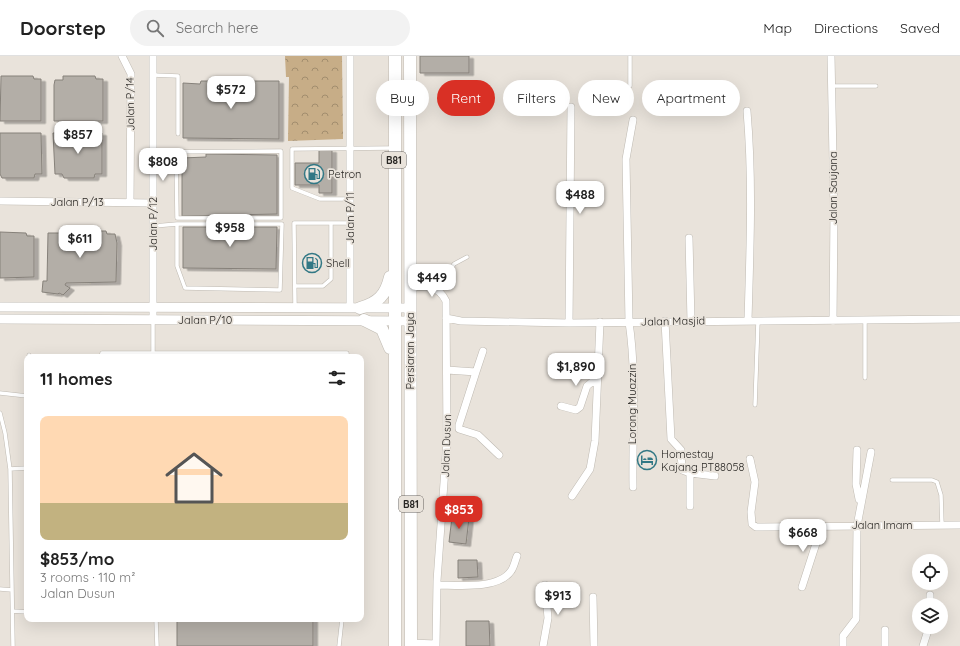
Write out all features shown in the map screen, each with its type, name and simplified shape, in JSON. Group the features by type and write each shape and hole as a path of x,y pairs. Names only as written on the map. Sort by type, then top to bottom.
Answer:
{"main road":[{"name":"Persiaran Jaya","path":"395,56 395,646"},
{"name":"Persiaran Jaya","path":"410,56 411,645"},
{"path":"355,308 376,303 383,296 388,288 394,263"},
{"path":"364,320 382,329 394,358"}],"street":[{"name":"Jalan P/14","path":"122,56 131,74 130,202"},
{"name":"Jalan P/12","path":"153,56 153,320"},
{"name":"Jalan P/11","path":"350,56 350,223 355,308"},
{"name":"Jalan Saujana","path":"831,56 834,210 833,321"},
{"path":"569,322 571,107"},
{"path":"747,111 751,163 748,320"},
{"name":"Lorong Muazzin","path":"633,120 626,159 628,322 632,351 633,487"},
{"name":"Jalan P/13","path":"0,201 153,203"},
{"path":"689,238 691,321"},
{"path":"410,286 430,286 437,289 446,302 446,318"},
{"name":"Jalan P/10","path":"0,307 410,308"},
{"name":"Jalan Masjid","path":"446,318 461,321 569,322 960,320"},
{"name":"Jalan Dusun","path":"436,645 437,585 447,440 446,318"},
{"name":"Jalan P/10","path":"0,319 410,321"},
{"path":"665,321 671,439 681,450 682,470 690,473 715,476"},
{"path":"572,496 590,469 595,441 600,322"},
{"path":"483,351 459,429 478,435 498,455"},
{"path":"447,370 476,372"},
{"path":"561,406 576,410 580,406 587,386 597,378"},
{"path":"857,450 856,484 860,505"},
{"path":"843,646 843,636 856,619 857,526 870,452"},
{"name":"Jalan Imam","path":"750,459 755,482 751,512 752,524 756,527 765,528 822,525 960,525"},
{"path":"690,473 690,506"},
{"path":"802,587 822,525"},
{"path":"437,585 477,586 500,579 511,571 517,556"},
{"path":"543,646 548,618 545,585"},
{"path":"593,597 594,646"},
{"path":"885,630 885,646"},
{"path":"923,646 927,634"},
{"path":"411,645 436,645"}],"lane":[{"path":"630,56 630,80"},
{"path":"153,75 178,76 178,134"},
{"path":"832,86 876,86"},
{"path":"350,199 320,199 292,188 292,148 394,148"},
{"path":"153,152 281,151 281,218 177,218 176,152"},
{"path":"295,308 294,223 350,223"},
{"path":"295,286 323,286 331,278 331,223"},
{"path":"153,226 177,224 282,224 280,290 185,288 177,266 177,224"},
{"path":"437,289 454,264 468,257"},
{"path":"153,320 153,354"},
{"path":"755,405 758,320"},
{"path":"865,320 865,378"},
{"path":"102,354 128,354"},
{"path":"250,354 347,354"},
{"path":"0,393 24,396"},
{"path":"0,413 5,433 10,469 13,646"},
{"path":"10,469 24,468"},
{"path":"892,480 932,480 937,482 941,495 942,525"},
{"path":"0,589 12,590"},
{"path":"13,611 24,612"},
{"path":"156,622 157,646"},
{"path":"339,646 342,622"}],"green space":[{"path":"285,56 342,56 343,139 288,141 289,77 286,77"}],"building":[{"path":"420,56 469,56 469,73 420,73"},
{"path":"1,76 33,76 34,79 41,79 41,121 0,121"},
{"path":"63,76 95,76 96,79 103,79 103,121 54,121 55,80 63,80"},
{"path":"201,81 279,81 279,139 183,138 183,83 200,84"},
{"path":"0,133 41,133 42,174 35,174 34,178 2,178 0,174"},
{"path":"53,133 102,133 102,174 95,174 94,178 64,178 62,174 55,174"},
{"name":"Petron","path":"319,150 332,150 332,193 319,193 319,185 295,185 295,163 319,163"},
{"path":"206,154 277,155 277,214 182,216 182,158 206,157"},
{"path":"183,227 277,227 276,269 183,268"},
{"path":"61,231 106,231 107,234 115,234 117,243 116,282 66,283 65,285 70,288 63,295 59,293 42,292 43,281 47,281 48,233 59,233"},
{"path":"0,232 26,233 27,236 34,236 34,277 0,278"},
{"path":"452,517 469,518 466,544 449,542"},
{"path":"458,560 477,560 478,577 458,578"},
{"path":"466,621 489,621 490,646 466,646"},
{"path":"177,622 313,622 313,646 177,646"}],"place":[{"name":"Petron","path":"314,174"},
{"name":"Shell","path":"312,263"},
{"name":"Homestay Kajang PT88058","path":"647,460"}]}
